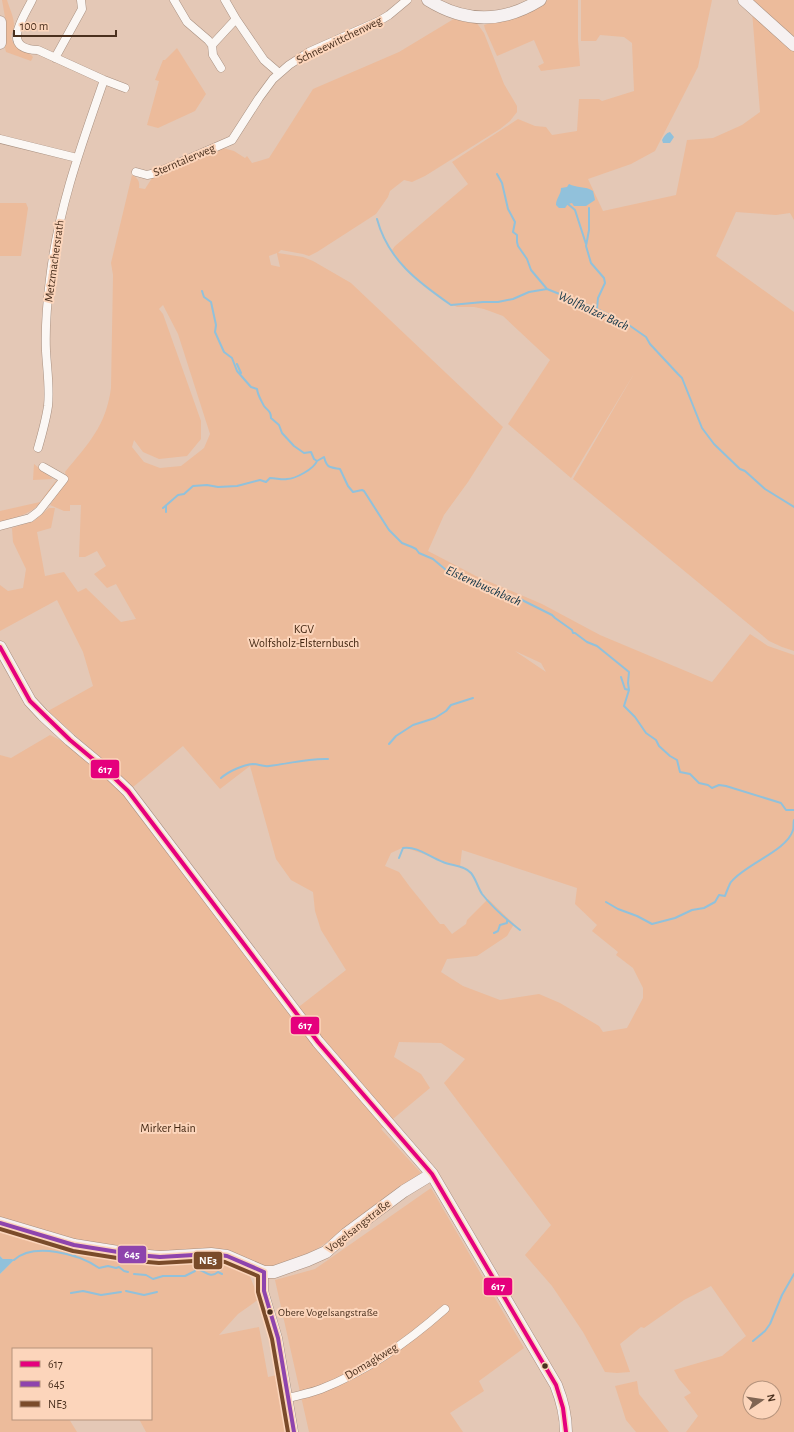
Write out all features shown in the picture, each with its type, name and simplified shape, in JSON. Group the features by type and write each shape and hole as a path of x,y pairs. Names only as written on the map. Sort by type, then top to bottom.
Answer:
{"street":[{"path":"32,0 15,32 16,39 23,48 38,50 125,88"},
{"path":"55,58 82,9 81,0"},
{"path":"174,0 187,22 212,45 213,54 222,68"},
{"path":"225,0 264,60 279,73"},
{"name":"Schneewittchenweg","path":"232,140 259,98 279,73 309,52 379,21 407,0"},
{"path":"428,0 449,10 466,15 499,17 513,14 540,0"},
{"path":"744,0 794,45"},
{"path":"212,45 236,19"},
{"path":"0,22 0,43"},
{"name":"Metzmachersrath","path":"38,448 45,424 48,405 46,342 50,279 56,235 67,190 104,80"},
{"path":"0,139 77,158"},
{"name":"Sterntalerweg","path":"136,172 147,175 156,173 232,140"},
{"path":"0,526 30,518 39,511 64,479 43,467"},
{"path":"0,647 30,700 60,732 106,770 128,791 318,1042 432,1174 552,1378 565,1413 566,1432"},
{"name":"Vogelsangstraße","path":"264,1272 274,1272 326,1252 346,1234 404,1191 432,1174"},
{"path":"0,1223 74,1245 137,1255 160,1257 211,1254 227,1256 264,1272 264,1291 278,1338 294,1432"},
{"name":"Domagkweg","path":"289,1398 322,1388 362,1369 414,1335 445,1309"}],"green space":[{"path":"2,0 7,0 13,19 14,28 11,39 19,49 29,53 33,57 31,61 6,52 6,23"},
{"path":"548,0 578,0 578,40 580,66 541,71 538,66 544,63 534,40 497,56 484,25 534,10"},
{"path":"581,0 712,0 698,67 655,151 631,164 588,179 603,211 676,195 687,140 713,138 742,125 760,112 752,11 794,48 794,220 790,213 776,215 736,212 716,256 794,312 794,651 769,641 573,479 635,372 571,478 508,424 550,360 503,316 474,307 457,307 442,299 405,268 392,250 468,184 452,162 518,119 535,126 546,127 552,135 577,131 579,99 599,99 602,101 634,91 632,43 624,37 600,35 596,41 581,41"},
{"path":"751,0 794,0 794,40"},
{"path":"457,17 476,22 484,33 504,84 517,106 517,112 510,121 500,129 425,176 412,182 404,180 390,191 388,197 376,214 317,252 309,256 281,250 278,253 303,257 313,261 351,283 503,427 468,482 444,515 428,551 476,576 542,604 600,635 712,682 750,634 768,646 794,655 794,1432 686,1432 698,1416 684,1397 691,1393 679,1379 674,1370 722,1356 746,1336 711,1286 684,1300 644,1328 641,1327 620,1344 630,1372 605,1372 583,1332 552,1286 525,1255 551,1225 444,1083 465,1059 441,1043 399,1042 394,1057 421,1074 430,1088 381,1129 421,1173 345,1230 302,1259 249,1274 259,1299 238,1314 219,1335 259,1327 268,1377 277,1375 287,1432 146,1432 140,1420 152,1420 152,1348 12,1348 12,1420 70,1420 77,1432 0,1432 0,1274 14,1260 3,1259 0,1256 0,755 11,758 50,735 68,744 124,794 291,1013 346,970 321,930 315,911 313,892 291,880 276,859 250,766 220,789 183,746 133,787 48,711 93,686 83,652 57,600 0,631 0,585 8,591 23,588 26,569 13,542 12,528 34,521 49,508 55,508 51,528 37,532 45,576 64,572 78,592 86,588 121,622 136,619 116,584 107,588 94,574 106,566 97,551 85,557 79,557 81,505 70,505 70,511 64,511 50,505 67,480 65,472 95,434 109,401 111,388 113,275 111,263 132,175 138,180 139,188 145,189 152,178 209,151 223,148 234,151 245,158 247,156 252,163 269,158 313,89 399,52","holes":["277,253 280,267 271,265 269,256","163,305 178,334 210,434 204,448 181,466 160,468 144,462 132,447 134,440 143,452 159,459 187,456 201,439 201,421 163,314 159,309","515,651 541,663 546,672","404,847 460,867 462,850 577,888 575,904 597,925 592,931 618,952 616,955 633,968 643,988 643,998 627,1028 603,1032 599,1026 560,1003 539,994 500,1000 463,986 441,972 447,959 477,956 507,936 514,924 488,899 467,920 466,924 452,934 444,924 440,924 399,872 385,866 391,853"]},
{"path":"177,48 206,94 195,111 158,128 147,125 159,81 155,80 163,60 165,60"},
{"path":"0,203 26,203 28,208 21,256 0,256"},
{"path":"34,464 53,479 33,480"},
{"path":"57,479 52,489 41,503 28,513 0,522 0,511 40,502"},
{"path":"431,1188 524,1348 479,1381 484,1391 450,1413 463,1432 309,1432 275,1280 315,1269"},
{"path":"637,1381 639,1394 669,1432 636,1432 626,1420 615,1386"}],"water":[{"path":"670,132 674,137 670,143 663,143 662,140 666,134"},
{"path":"569,184 593,191 595,200 586,206 574,206 572,203 568,204 565,208 559,208 556,203 561,188 567,187"},
{"path":"0,1256 3,1259 14,1260 0,1274"}],"waterway":[{"path":"497,174 502,183 508,209 515,222 513,232 517,235 518,246 527,259 531,270 547,289"},
{"path":"568,204 575,210 586,244"},
{"path":"589,208 589,230 586,246 591,263 604,278 605,283 598,298 597,309"},
{"name":"Wolfholzer Bach","path":"377,219 382,234 397,258 406,269 427,288 451,305 498,302 513,299 529,292 547,289 597,309 623,323 626,323 646,337 650,344 682,378 702,428 714,444 740,469 745,471 765,489 794,507"},
{"name":"Elsternbuschbach","path":"202,291 204,297 211,302 216,325 215,332 224,352 232,358 237,371 251,387 257,389 264,406 270,412 271,418 279,425 282,433 294,446 304,453 311,452 314,459 317,461 324,457 329,466 340,469 348,486 353,492 364,491 389,530 402,543 433,559 446,570 520,599 552,615 572,630 573,633 587,642 597,646 629,672 629,690 624,706 635,717 646,733 656,740 659,746 670,756 677,760 680,772 690,774 699,783 708,785 712,788 719,785 726,786 781,803 786,810 794,810"},
{"name":"Elsternbuschbach","path":"237,364 241,373"},
{"path":"163,508 178,495 184,494 193,486 237,486 260,480 266,482 270,478 290,479 308,470 317,461"},
{"path":"166,506 166,512"},
{"path":"621,677 625,689 629,690"},
{"path":"389,744 396,736 413,725 435,718 446,711 451,705 473,698"},
{"path":"221,778 232,771 249,765 255,764 267,766 306,760 328,759"},
{"path":"606,902 652,924 675,918 692,910 704,908 715,902 719,895 725,896 730,883 737,875 783,844 789,838 793,830 794,820"},
{"path":"399,858 403,848 408,848 423,852 443,862 465,868 473,875 486,899 500,914 520,930"},
{"path":"494,933 498,931 500,925 507,923 507,921"},
{"path":"14,1260 33,1252 56,1252 80,1258 99,1268 108,1266 116,1268 119,1267 128,1272"},
{"path":"74,1256 79,1252"},
{"path":"200,1270 211,1275 218,1272 222,1274"},
{"path":"134,1274 146,1275 153,1279 163,1276 185,1276 195,1271"},
{"path":"753,1341 765,1331 770,1324 782,1295 794,1274"},
{"path":"71,1293 83,1291 101,1295 121,1292"},
{"path":"126,1291 144,1295 157,1292"}],"transit line":[{"name":"617","path":"0,647 30,701 70,740 106,770 128,791 318,1042 432,1174 556,1385 563,1408 566,1432"},
{"name":"645","path":"0,1223 74,1245 137,1255 160,1257 211,1254 227,1256 264,1272"},
{"name":"NE3","path":"0,1229 73,1251 159,1263 211,1260 225,1262 258,1276 258,1292 272,1339 288,1432"},
{"name":"645","path":"264,1272 264,1291 278,1338 294,1432"}],"place":[{"name":"Obere Vogelsangstraße","path":"270,1312"}],"park label":[{"name":"KGV Wolfsholz-Elsternbusch","path":"304,636"},
{"name":"Mirker Hain","path":"168,1128"}]}
